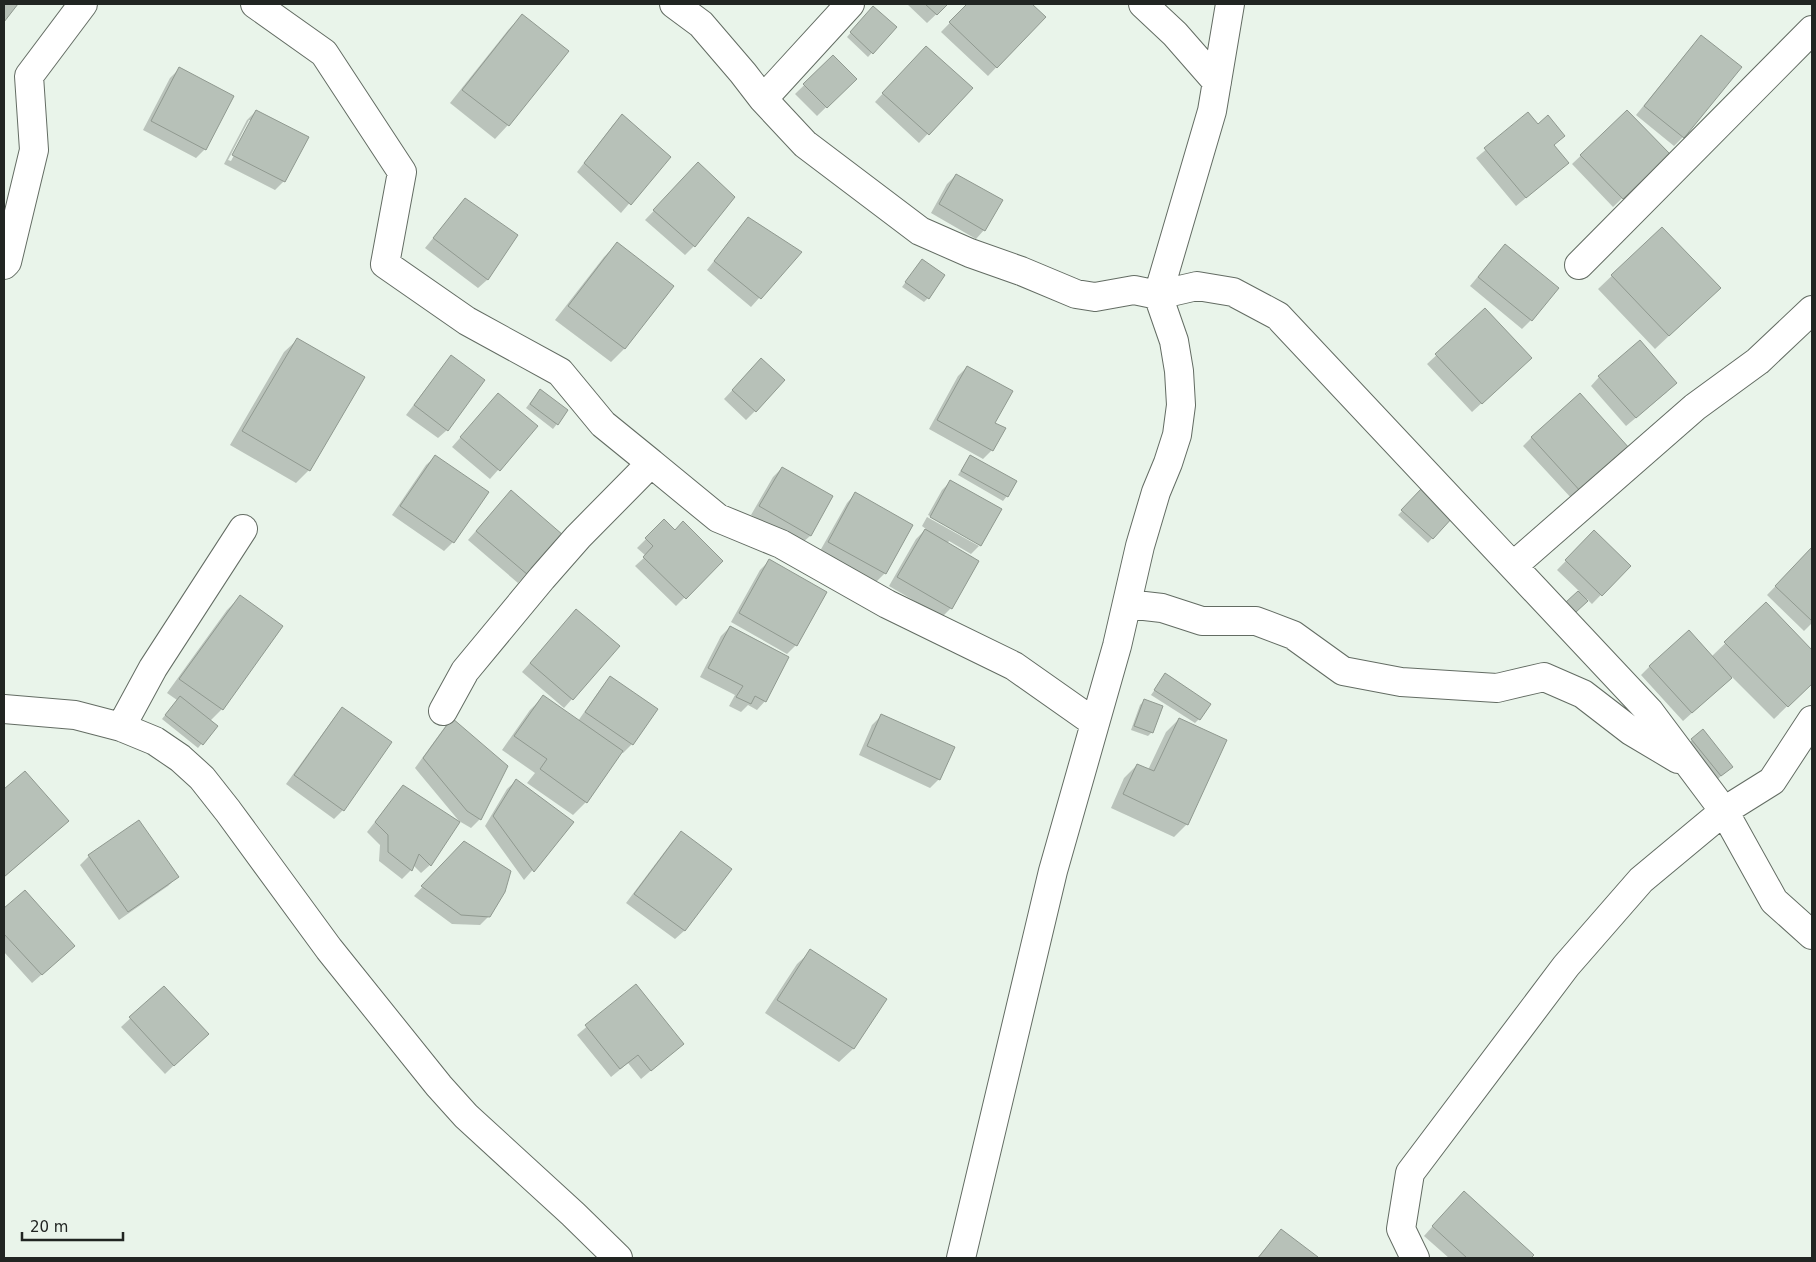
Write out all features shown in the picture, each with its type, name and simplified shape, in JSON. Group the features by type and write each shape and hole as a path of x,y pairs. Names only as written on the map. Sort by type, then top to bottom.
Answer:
{"street":[{"path":"4,266 7,262 34,150 29,76 83,4"},
{"path":"255,4 324,53 402,172 385,264 467,321 560,372 602,424 718,518 781,544 887,604 1014,666 1095,723"},
{"path":"674,4 701,24 763,99 805,144 920,232 1076,294 1095,297 1134,290 1158,295 1197,286 1233,292 1278,316 1649,711 1724,811 1774,901 1812,935"},
{"path":"763,99 850,4"},
{"path":"1143,4 1174,34 1217,82"},
{"path":"961,1258 1053,871 1127,604 1140,546 1156,492 1177,435 1180,405 1179,371 1174,341 1158,295 1212,111 1230,4"},
{"path":"1579,265 1812,30"},
{"path":"1513,566 1695,407 1758,361 1812,310"},
{"path":"443,711 465,671 530,592 578,537 651,463"},
{"path":"121,727 153,668 243,529"},
{"path":"1127,604 1162,608 1202,621 1256,621 1292,635 1343,671 1401,682 1497,688 1544,677 1582,694 1631,731 1691,767"},
{"path":"4,709 75,715 121,727 155,741 180,758 202,778 329,948 450,1098 605,1254"},
{"path":"1415,1258 1401,1229 1410,1173 1566,966 1635,886 1724,811 1772,781 1812,720"}],"building":[{"path":"4,4 18,4 4,22"},
{"path":"925,4 948,4 937,15"},
{"path":"967,4 1032,4 1046,17 997,68 949,22"},
{"path":"873,6 897,27 873,54 850,32"},
{"path":"522,14 569,51 509,126 462,90"},
{"path":"1701,35 1742,67 1684,138 1644,106"},
{"path":"926,46 973,88 929,135 882,93"},
{"path":"833,55 857,79 827,108 803,84"},
{"path":"179,67 234,96 206,150 151,121"},
{"path":"256,110 309,137 285,182 232,155"},
{"path":"1627,110 1670,154 1623,199 1580,155"},
{"path":"1528,112 1538,124 1548,115 1565,136 1554,145 1569,163 1526,198 1484,148"},
{"path":"622,114 671,157 631,205 584,163"},
{"path":"698,162 735,197 695,247 653,210"},
{"path":"956,174 1003,200 985,231 939,204"},
{"path":"465,198 518,235 488,280 433,238"},
{"path":"748,217 802,252 761,299 714,261"},
{"path":"1662,227 1721,288 1669,336 1611,275"},
{"path":"617,242 674,286 625,349 568,306"},
{"path":"1505,244 1559,288 1532,321 1478,277"},
{"path":"922,259 945,275 929,299 905,282"},
{"path":"1485,308 1532,358 1482,404 1435,354"},
{"path":"297,338 365,377 310,471 242,431"},
{"path":"1640,340 1677,383 1636,418 1598,376"},
{"path":"451,355 485,380 448,431 414,405"},
{"path":"761,358 785,380 756,412 732,390"},
{"path":"967,366 1013,391 995,423 1006,428 993,451 937,420"},
{"path":"540,389 568,410 558,425 530,404"},
{"path":"498,393 538,426 500,471 460,437"},
{"path":"1580,393 1630,449 1582,493 1531,437"},
{"path":"435,455 489,492 454,543 400,506"},
{"path":"970,455 1017,481 1008,497 961,471"},
{"path":"782,467 833,496 811,536 759,506"},
{"path":"950,480 1002,509 981,546 930,517"},
{"path":"1421,489 1453,517 1433,539 1401,510"},
{"path":"511,490 563,535 528,575 476,531"},
{"path":"855,492 913,525 886,574 828,542"},
{"path":"664,519 675,530 683,521 723,561 686,599 643,557 653,546 645,538"},
{"path":"925,529 979,561 952,609 897,577"},
{"path":"1594,530 1631,566 1602,596 1565,560"},
{"path":"1812,547 1812,621 1775,586"},
{"path":"769,559 827,592 797,646 739,613"},
{"path":"1578,591 1588,601 1576,612 1566,602"},
{"path":"240,595 283,626 223,710 179,679"},
{"path":"1766,602 1812,650 1812,684 1788,707 1724,642"},
{"path":"576,609 620,646 573,700 530,663"},
{"path":"730,626 789,657 766,702 755,696 751,704 736,697 743,686 708,668"},
{"path":"1689,630 1732,678 1692,713 1649,666"},
{"path":"1165,673 1211,704 1200,720 1154,690"},
{"path":"610,676 658,709 633,745 585,712"},
{"path":"543,695 623,751 587,803 540,769 547,759 514,736"},
{"path":"180,696 218,726 203,745 165,715"},
{"path":"1144,699 1163,706 1153,733 1134,726"},
{"path":"342,707 392,742 344,811 294,775"},
{"path":"881,714 955,747 940,780 867,746"},
{"path":"452,718 508,766 481,820 467,811 423,758"},
{"path":"1179,718 1227,740 1188,825 1123,794 1137,764 1154,771"},
{"path":"1703,729 1733,767 1721,776 1691,739"},
{"path":"25,771 69,821 4,877 4,789"},
{"path":"516,779 574,822 534,872 493,816"},
{"path":"403,785 460,822 431,866 419,854 412,871 388,852 388,835 375,822"},
{"path":"139,820 179,877 128,912 88,855"},
{"path":"681,831 732,869 685,931 634,894"},
{"path":"464,841 511,871 505,892 490,917 461,915 421,886"},
{"path":"25,890 75,946 42,975 4,934 4,908"},
{"path":"810,949 887,999 854,1049 777,1000"},
{"path":"636,984 684,1044 651,1071 638,1055 620,1069 585,1025"},
{"path":"164,986 209,1034 174,1066 129,1017"},
{"path":"1464,1191 1534,1255 1531,1258 1467,1258 1432,1226"},
{"path":"1281,1229 1318,1257 1318,1258 1258,1258"}]}
